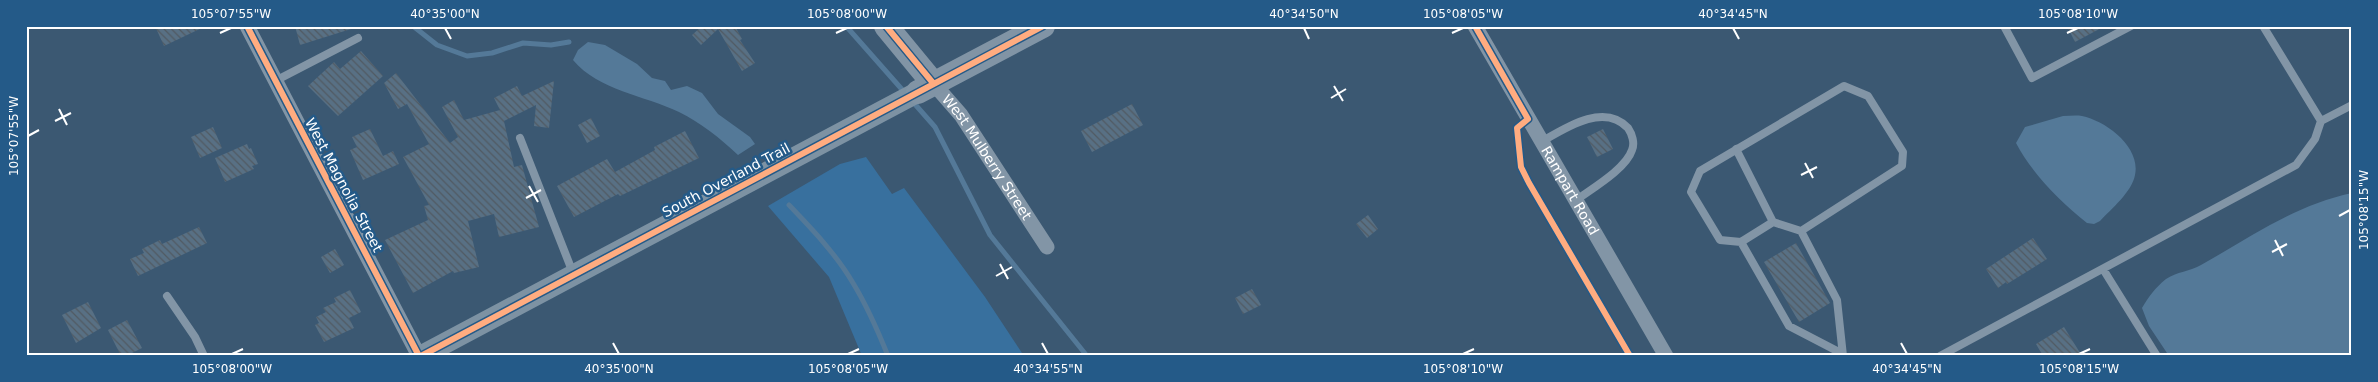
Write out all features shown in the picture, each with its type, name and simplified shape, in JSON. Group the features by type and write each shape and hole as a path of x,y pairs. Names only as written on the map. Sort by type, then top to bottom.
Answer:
{"main road":[{"name":"West Mulberry Street","path":"886,26 916,93"},
{"name":"South Overland Trail","path":"420,356 1043,26"}],"street":[{"name":"West Magnolia Street","path":"247,26 420,356"},
{"name":"Rampart Road","path":"1475,26 1666,356"},
{"name":"West Mulberry Street","path":"916,93 961,115 1047,246"}],"lane":[{"path":"2004,26 2032,78 2131,26"},
{"path":"2263,26 2321,121"},
{"path":"275,81 358,38"},
{"path":"1773,222 1740,242 1720,240 1691,192 1700,171 1844,86 1868,96 1903,152 1902,166 1800,231"},
{"path":"1940,356 2296,165 2315,139 2321,121 2352,105"},
{"path":"1541,142 1562,129 1586,119 1599,117 1615,119 1630,131 1633,140 1632,150 1625,162 1575,201"},
{"path":"520,138 574,274"},
{"path":"1736,149 1773,222 1800,231 1837,300 1842,354"},
{"path":"1740,242 1789,326 1842,354"},
{"path":"2103,269 2157,356"},
{"path":"167,296 195,337 204,356"}],"shaded area":[{"path":"588,42 605,45 637,64 652,78 665,81 671,90 687,86 702,93 718,114 750,137 755,144 738,155 710,131 687,116 609,86 596,79 573,60 578,50"},
{"path":"2063,116 2082,116 2101,123 2120,137 2133,155 2135,175 2130,188 2100,221 2094,224 2087,223 2048,187 2030,166 2016,143 2025,127"},
{"path":"866,157 892,194 904,188 985,297 1024,356 862,356 829,277 768,206 840,164"},
{"path":"2352,193 2352,356 2169,356 2149,326 2142,308 2152,292 2162,282 2174,275 2201,265 2274,223 2311,205"}],"building":[{"path":"155,26 206,26 164,46"},
{"path":"295,26 350,26 351,29 300,45"},
{"path":"702,26 735,26 742,39 740,40 755,63 742,71 718,29 701,45 692,35"},
{"path":"2067,26 2105,26 2075,42"},
{"path":"361,51 383,76 338,116 308,86 334,62 340,69"},
{"path":"396,73 450,143 458,137 442,107 454,100 464,120 500,110 494,98 517,86 522,96 554,81 549,128 534,126 536,105 504,121 514,167 522,165 539,227 499,237 494,214 468,221 479,267 454,273 453,271 413,293 385,240 428,220 424,206 429,205 403,157 429,144 407,104 398,109 384,83"},
{"path":"1132,104 1143,125 1092,152 1081,131"},
{"path":"591,118 600,136 587,143 578,125"},
{"path":"213,127 222,148 200,158 191,137"},
{"path":"370,129 383,156 393,151 399,164 363,180 350,150 357,147 352,137"},
{"path":"1603,129 1613,149 1597,157 1587,137"},
{"path":"685,131 699,158 620,196 618,194 574,217 557,186 607,159 615,172 655,150 654,147"},
{"path":"247,144 249,149 251,148 258,164 252,166 254,169 225,182 215,158"},
{"path":"1368,215 1378,229 1367,238 1356,224"},
{"path":"199,227 207,243 138,276 130,259 144,253 142,249 160,240 162,244"},
{"path":"2033,238 2047,259 1998,288 1986,269"},
{"path":"1796,243 1830,303 1799,322 1764,262"},
{"path":"335,249 344,265 330,273 321,257"},
{"path":"1252,289 1261,305 1243,314 1235,298"},
{"path":"350,290 361,312 349,318 354,328 324,342 315,325 319,323 316,317 326,312 323,308 336,302 334,298"},
{"path":"88,302 101,328 76,343 62,315"},
{"path":"127,320 142,348 126,356 121,356 108,330"},
{"path":"2064,327 2082,356 2043,356 2036,344"}],"waterway":[{"path":"413,26 437,45 467,56 492,53 523,43 551,45 569,42"},
{"path":"846,26 906,94"},
{"path":"913,102 935,127 990,235 1087,356"},
{"path":"789,205 823,242 846,272 868,310 888,356"}],"cycle path":[{"path":"247,26 419,356"},
{"path":"886,26 933,83"},
{"path":"421,356 1043,26"},
{"path":"1475,26 1528,119 1517,128 1521,167 1630,356"}]}
